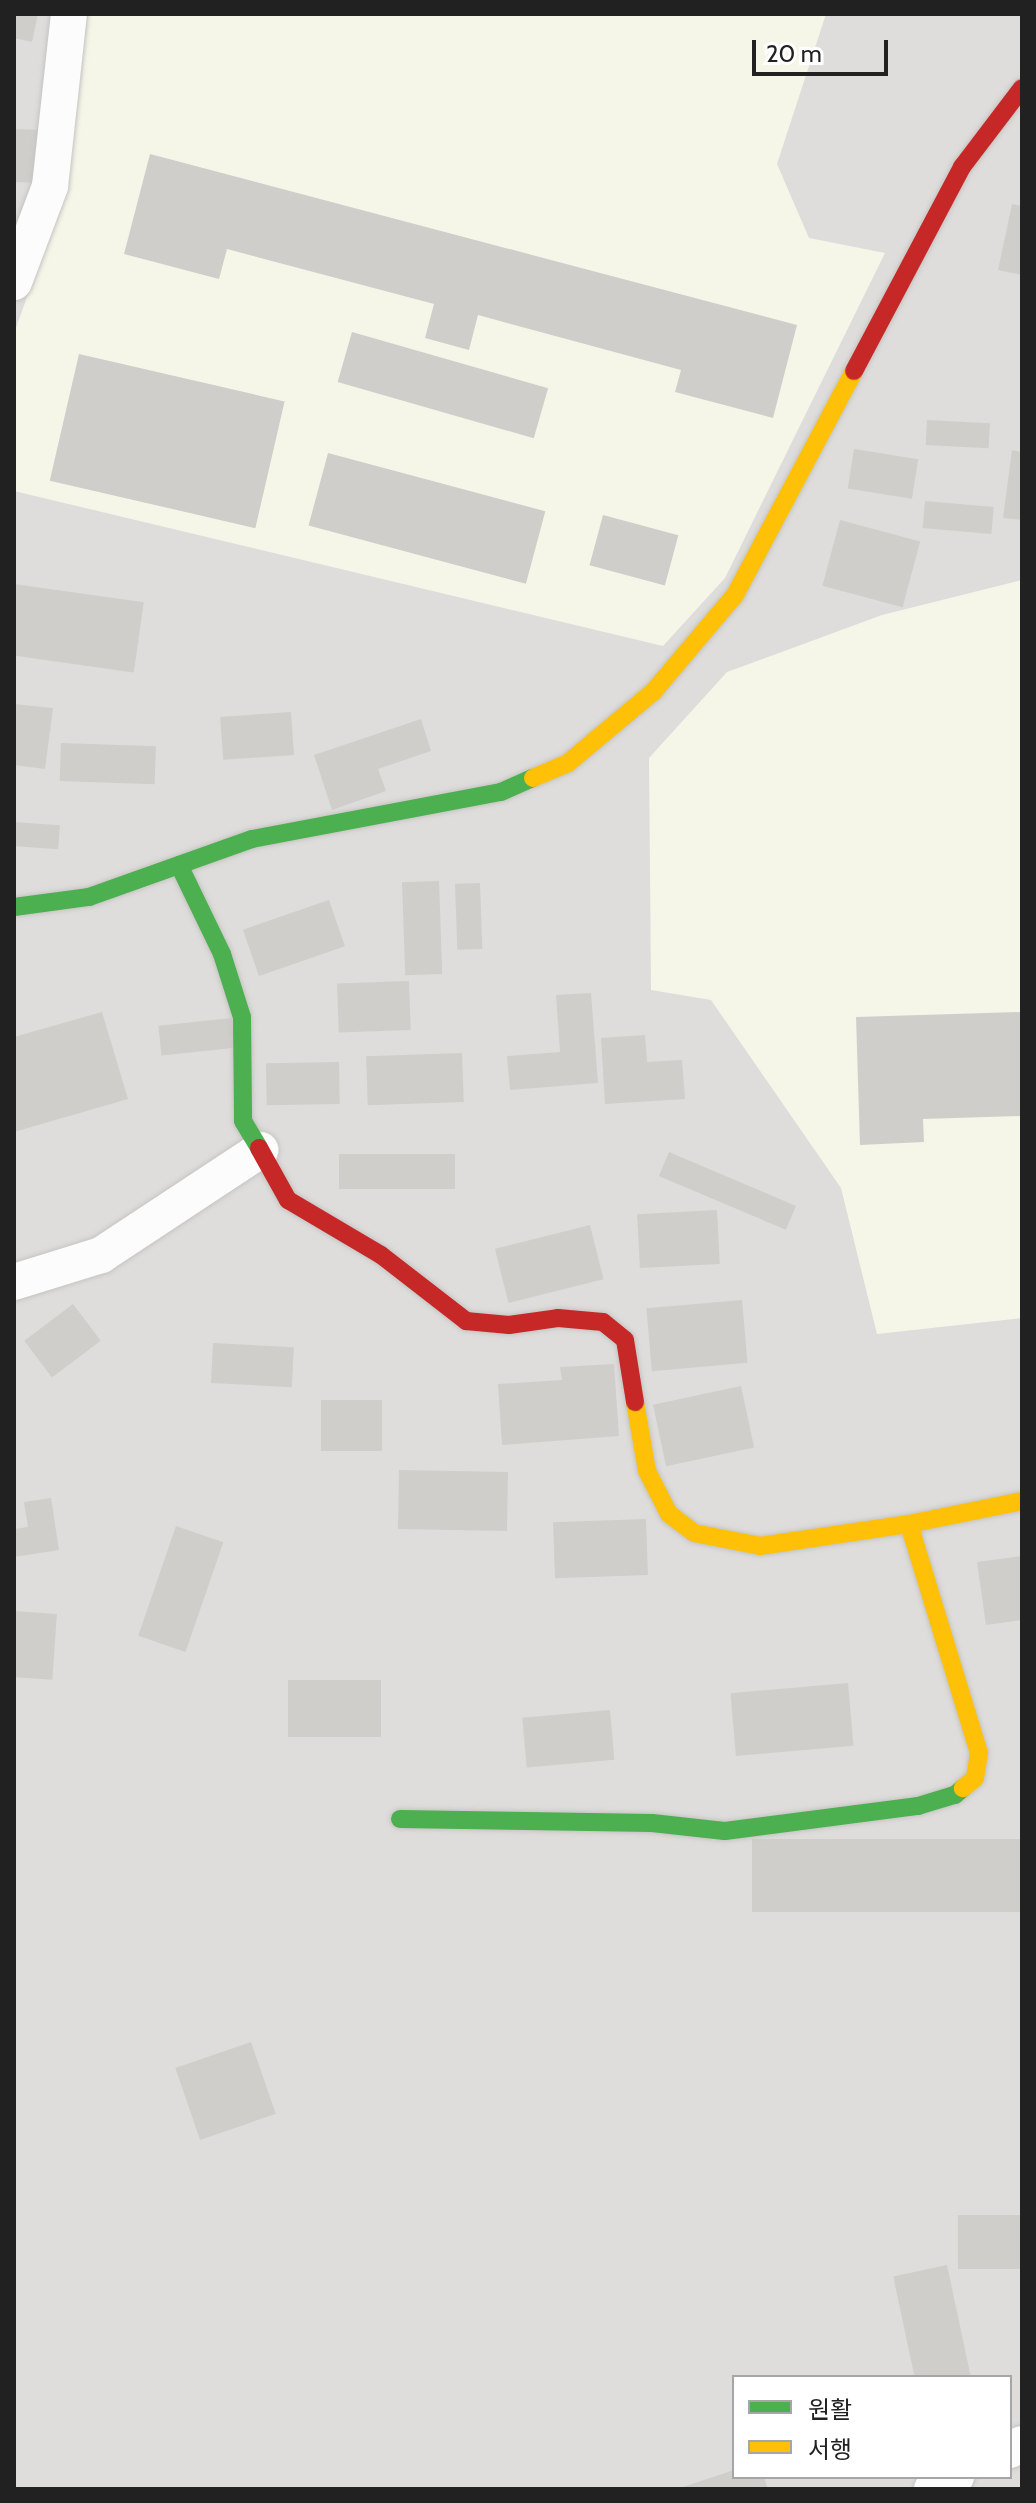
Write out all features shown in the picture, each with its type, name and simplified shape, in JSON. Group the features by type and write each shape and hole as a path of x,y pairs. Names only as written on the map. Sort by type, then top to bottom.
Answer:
{"street":[{"path":"14,282 50,186 69,14"},
{"path":"14,907 89,897 252,839 501,792 568,763 653,692 735,595 962,167 1022,88"},
{"path":"179,865 222,954 242,1017 243,1121 288,1200 381,1255 466,1321 509,1325 558,1318 603,1322 625,1340 647,1471 669,1514 694,1533 760,1546 909,1524 1022,1501"},
{"path":"14,1282 101,1255 260,1150"},
{"path":"400,1819 652,1823 725,1831 918,1806 955,1795 975,1778 979,1753 909,1524"},
{"path":"932,2489 952,2479"}],"shaded area":[{"path":"14,14 1022,14 1022,2489 14,2489"},
{"path":"88,14 826,14 777,164 809,238 885,253 725,578 663,646 14,491 14,333 66,190"},
{"path":"1022,580 1022,1318 877,1334 841,1188 711,1000 651,990 649,758 727,672 882,615"}],"building":[{"path":"14,14 38,14 32,42 14,38"},
{"path":"14,129 46,130 44,183 14,182"},
{"path":"150,154 797,325 773,418 675,392 681,370 478,315 469,350 425,338 434,304 227,249 219,279 124,254"},
{"path":"1012,204 1022,206 1022,275 998,270"},
{"path":"352,332 548,388 534,438 338,382"},
{"path":"79,354 285,401 255,528 50,481"},
{"path":"927,420 990,423 989,448 926,445"},
{"path":"854,449 918,459 912,499 848,489"},
{"path":"1012,450 1022,452 1022,520 1003,518"},
{"path":"328,453 545,511 526,584 309,525"},
{"path":"925,501 994,507 991,534 923,528"},
{"path":"603,515 678,535 665,585 590,565"},
{"path":"840,520 920,541 903,607 822,586"},
{"path":"14,584 144,602 134,673 14,656"},
{"path":"14,704 53,708 45,769 14,765"},
{"path":"291,712 294,755 223,760 220,717"},
{"path":"421,719 431,751 378,769 386,791 332,810 314,755"},
{"path":"61,743 156,746 155,784 60,781"},
{"path":"14,822 60,825 58,849 14,846"},
{"path":"439,881 442,974 405,975 402,882"},
{"path":"480,883 482,949 457,950 455,884"},
{"path":"329,900 345,946 259,976 243,930"},
{"path":"409,981 411,1030 339,1032 337,984"},
{"path":"591,993 598,1083 510,1090 507,1056 560,1052 556,995"},
{"path":"102,1012 128,1099 14,1132 14,1037"},
{"path":"1022,1012 1022,1116 923,1119 924,1142 860,1145 856,1017"},
{"path":"232,1018 235,1048 162,1056 158,1026"},
{"path":"645,1035 647,1062 682,1060 685,1099 605,1104 601,1038"},
{"path":"462,1053 464,1102 368,1105 366,1056"},
{"path":"339,1062 340,1104 267,1105 266,1063"},
{"path":"669,1152 796,1206 786,1230 659,1176"},
{"path":"339,1154 455,1154 455,1189 339,1189"},
{"path":"717,1210 720,1264 640,1268 637,1214"},
{"path":"590,1225 604,1279 508,1303 495,1249"},
{"path":"742,1300 747,1363 652,1371 646,1308"},
{"path":"73,1304 101,1341 52,1377 24,1341"},
{"path":"213,1343 294,1347 292,1387 211,1383"},
{"path":"614,1364 619,1436 502,1445 498,1384 562,1380 560,1367"},
{"path":"741,1386 754,1448 666,1466 653,1405"},
{"path":"321,1400 382,1400 382,1451 321,1451"},
{"path":"399,1470 508,1472 507,1531 398,1529"},
{"path":"51,1498 59,1550 14,1557 14,1529 28,1527 24,1502"},
{"path":"646,1519 648,1575 555,1578 553,1522"},
{"path":"176,1526 223,1542 186,1652 138,1636"},
{"path":"1022,1556 1022,1620 986,1625 977,1562"},
{"path":"14,1611 57,1614 52,1680 14,1677"},
{"path":"288,1680 381,1680 381,1737 288,1737"},
{"path":"848,1683 853,1746 736,1756 730,1693"},
{"path":"610,1710 614,1760 527,1767 522,1718"},
{"path":"752,1839 1022,1839 1022,1912 752,1912"},
{"path":"251,2042 276,2114 200,2140 175,2068"},
{"path":"958,2215 1022,2215 1022,2269 958,2269"},
{"path":"947,2265 970,2375 914,2375 893,2276"},
{"path":"732,2471 732,2479 765,2479 768,2489 677,2489"}],"traffic: fast":[{"path":"14,907 89,897 252,839 501,792 533,778"},
{"path":"179,865 222,954 242,1017 243,1121 259,1148"},
{"path":"400,1819 652,1823 725,1831 918,1806 955,1795 963,1788"}],"traffic: slow":[{"path":"533,778 568,763 653,692 735,595 854,371"},
{"path":"635,1402 647,1471 669,1514 694,1533 760,1546 909,1524 1022,1501"},
{"path":"909,1524 979,1753 975,1778 963,1788"}],"traffic: jam":[{"path":"854,371 962,167 1022,88"},
{"path":"259,1148 288,1200 381,1255 466,1321 509,1325 558,1318 603,1322 625,1340 635,1402"}]}
